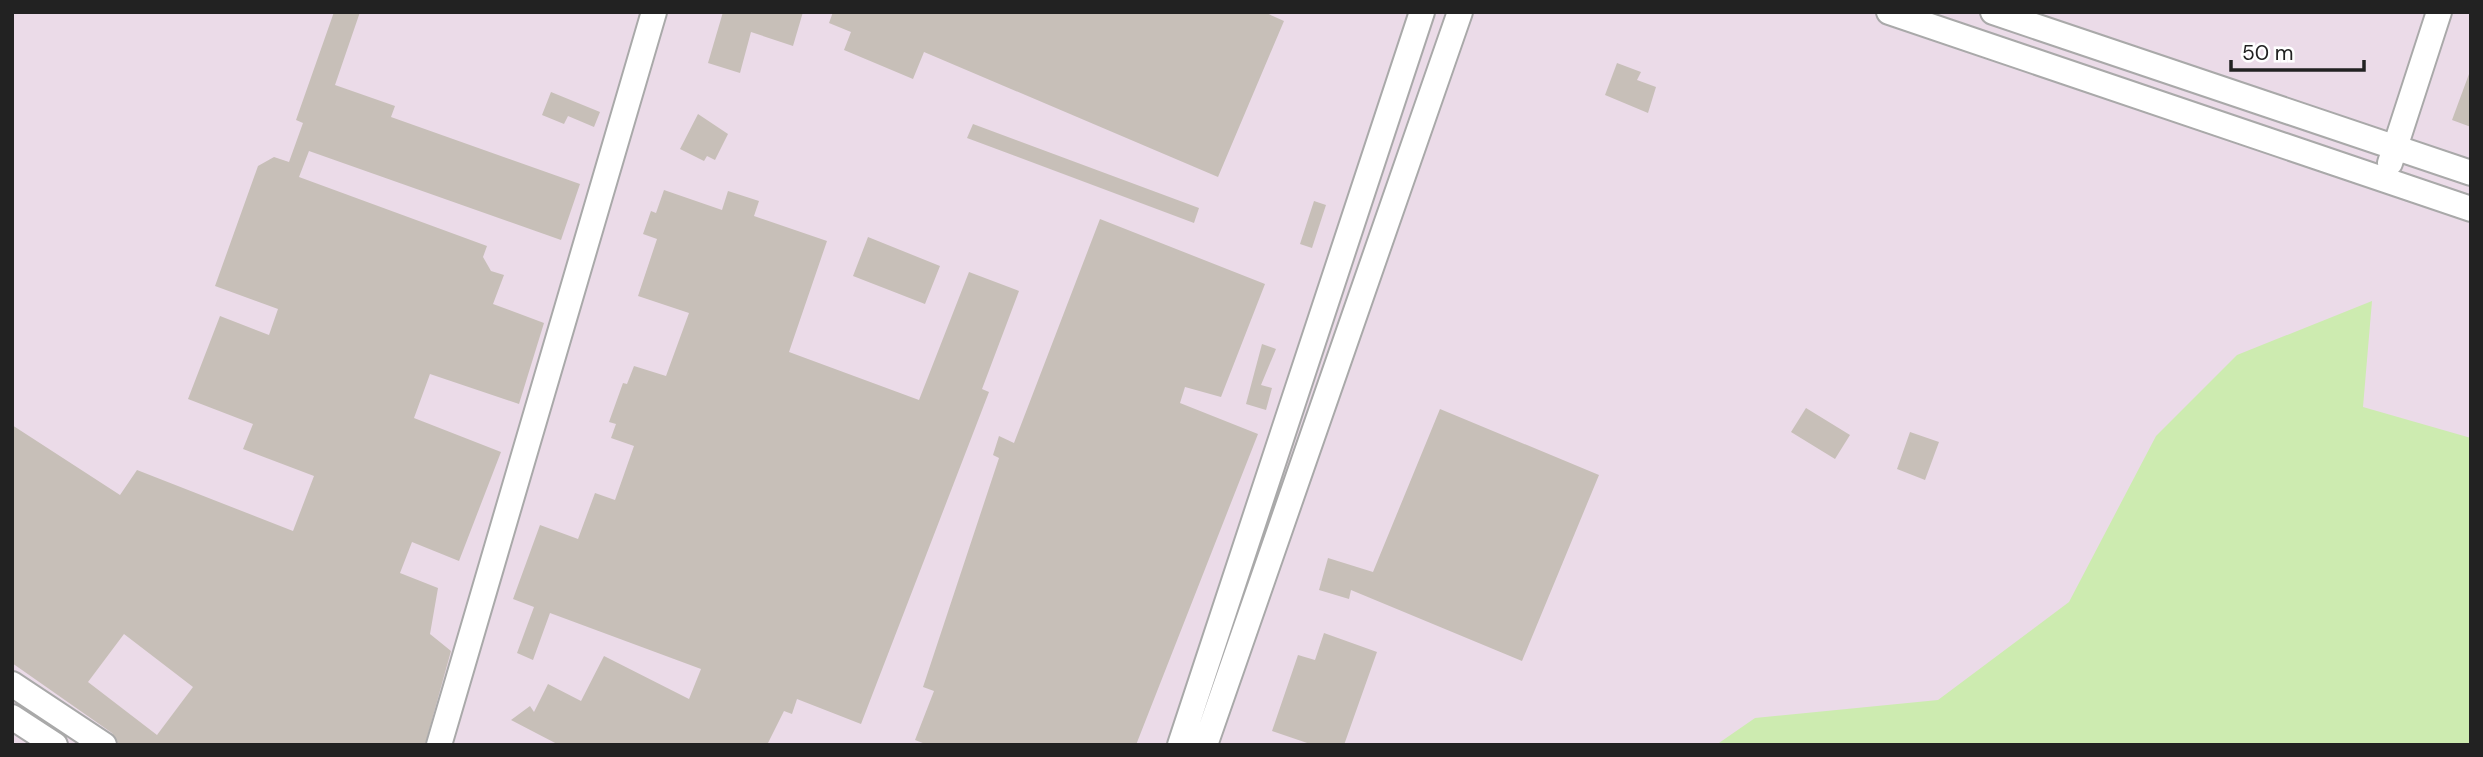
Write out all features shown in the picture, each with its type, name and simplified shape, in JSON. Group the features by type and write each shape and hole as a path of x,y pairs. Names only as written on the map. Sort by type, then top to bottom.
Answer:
{"street":[{"path":"439,745 654,12"},
{"path":"1180,745 1422,12"},
{"path":"1205,745 1460,12"},
{"path":"1889,12 2471,209"},
{"path":"1993,12 2471,173"},
{"path":"2385,180 2439,12"},
{"path":"12,684 104,745"},
{"path":"12,717 55,745"}],"shaded area":[{"path":"12,12 2471,12 2471,745 12,745"}],"green space":[{"path":"2372,301 2363,407 2471,438 2471,745 1716,745 1755,718 1938,700 2069,602 2156,436 2237,355"}],"building":[{"path":"334,12 360,12 335,85 395,106 391,117 580,184 561,240 309,151 299,177 487,246 483,257 491,271 504,275 493,304 544,323 519,404 430,374 414,418 501,452 459,561 412,542 400,573 438,588 430,634 451,651 425,745 119,745 112,733 12,663 12,425 120,495 137,470 293,531 314,476 243,449 253,424 188,399 220,316 269,335 278,309 215,286 258,166 274,157 289,162 303,123 296,120","holes":["124,634 193,687 157,735 88,682"]},
{"path":"723,12 803,12 793,46 751,32 740,73 708,63"},
{"path":"833,12 1264,12 1284,21 1218,177 924,52 913,79 844,50 851,32 829,23"},
{"path":"1617,63 1641,72 1637,80 1656,87 1648,113 1605,95"},
{"path":"2471,74 2471,127 2452,120"},
{"path":"551,92 600,112 594,127 568,116 564,124 542,115"},
{"path":"698,114 728,134 715,160 707,156 704,161 680,149"},
{"path":"973,124 1199,208 1194,223 967,138"},
{"path":"664,190 722,210 728,191 759,201 754,216 827,241 789,352 919,400 969,272 1019,291 982,389 989,392 861,724 797,699 792,714 784,711 767,745 559,745 511,720 530,706 534,712 548,684 581,701 604,656 689,699 701,669 550,613 533,660 517,653 534,607 513,599 540,525 578,539 595,493 615,500 634,446 611,438 616,424 609,422 623,383 627,384 634,366 666,376 689,313 638,296 657,239 643,234 651,211 656,213"},
{"path":"1314,201 1326,205 1312,248 1300,244"},
{"path":"1100,219 1265,284 1221,397 1185,387 1180,403 1258,434 1136,745 928,745 915,740 934,691 923,687 999,458 993,455 999,436 1014,443"},
{"path":"868,237 940,266 925,304 853,276"},
{"path":"1262,344 1276,349 1261,385 1272,388 1266,410 1246,404"},
{"path":"1806,408 1850,435 1835,459 1791,432"},
{"path":"1440,409 1599,475 1522,661 1351,590 1349,599 1319,590 1328,558 1373,572"},
{"path":"1910,432 1939,442 1925,480 1897,469"},
{"path":"1324,633 1377,652 1344,745 1313,745 1272,731 1298,655 1315,660"}]}
